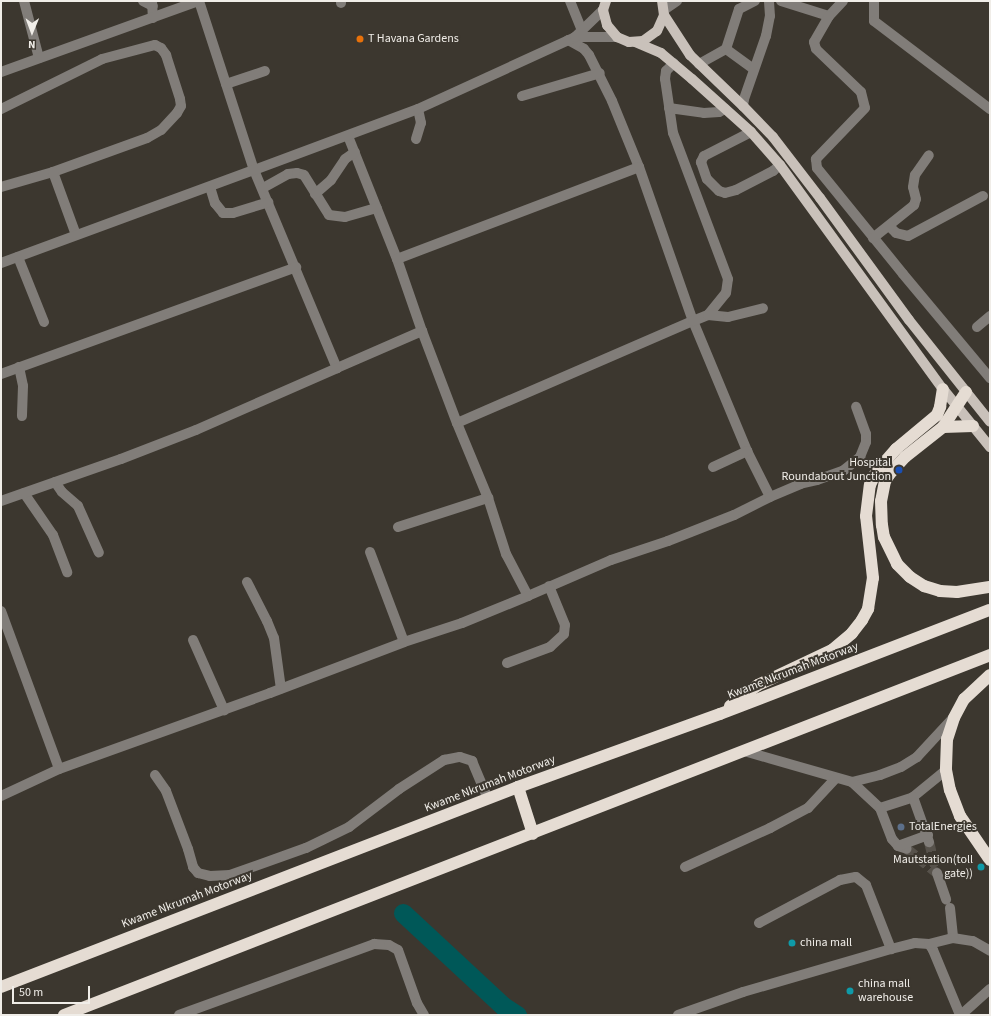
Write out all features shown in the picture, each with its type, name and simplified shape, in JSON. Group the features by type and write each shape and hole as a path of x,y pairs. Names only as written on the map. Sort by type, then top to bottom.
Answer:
{"highway":[{"path":"720,714 758,685 832,650 852,633 862,620 868,609 873,578 866,516 870,485 876,472 896,448 937,415 943,389"},
{"path":"966,392 943,427 897,464 885,481 880,512 884,537 898,564 910,577 924,586 940,591 957,592 990,587"},
{"path":"943,427 973,426"},
{"name":"Kwame Nkrumah Motorway","path":"1,987 518,787 720,714 990,610"},
{"path":"64,1015 744,752 990,655"},
{"path":"990,675 964,699 954,718 947,739 946,770 950,790 960,816 990,860"},
{"path":"518,787 533,834"}],"main road":[{"path":"604,4 607,25 617,37 629,42 635,42 651,37 662,24 663,9"},
{"path":"663,9 682,44 699,64 744,106 773,137 820,198 909,320 990,422"},
{"path":"635,42 661,53 674,63 751,132 780,165 943,389 990,447"}],"street":[{"path":"24,1 39,58"},
{"path":"143,1 153,3 153,18"},
{"path":"1,72 198,1 254,170 263,188 337,368"},
{"path":"570,1 575,36 600,73 639,167 693,321 747,451 770,497"},
{"path":"663,9 676,1"},
{"path":"699,64 726,49 739,9 755,1"},
{"path":"744,106 744,99 766,36 770,16 769,1"},
{"path":"781,1 829,16"},
{"path":"843,1 829,16 814,42 816,48 862,92 864,108 816,159 817,168 873,238 990,378"},
{"path":"874,1 874,21 990,109"},
{"path":"1,263 418,109 575,36 604,4"},
{"path":"575,36 617,37"},
{"path":"1,187 53,172 147,138 161,130 181,106 166,55 161,48 155,45 102,59 2,106"},
{"path":"726,49 754,69"},
{"path":"674,63 665,74 669,108 678,150 728,279 726,293 708,315"},
{"path":"226,84 265,71"},
{"path":"522,96 600,73"},
{"path":"669,108 704,113 719,112 725,109"},
{"path":"416,138 421,123 418,109"},
{"path":"751,132 704,156 701,162 707,179 719,191 726,193 736,190 773,171 780,165"},
{"path":"348,136 397,259 422,331 457,423 488,498 506,554 528,596"},
{"path":"315,194 332,180 345,159 354,152"},
{"path":"873,238 914,204 916,198 913,187 914,175 929,155"},
{"path":"397,259 639,167"},
{"path":"53,172 76,235"},
{"path":"263,188 288,174 297,173 304,175 330,215 345,217 377,208"},
{"path":"210,187 214,203 223,213 233,213 268,202"},
{"path":"820,198 834,189"},
{"path":"889,226 896,233 908,236 983,196"},
{"path":"18,257 44,322"},
{"path":"1,374 296,267"},
{"path":"457,423 708,315 728,317 763,308"},
{"path":"976,327 990,316"},
{"path":"1,500 121,459 196,430 422,331"},
{"path":"20,367 23,386 22,416"},
{"path":"1,796 59,769 224,710 404,642 462,623 611,560 675,538 800,484 817,480 844,470 860,457 866,442 866,434 856,407"},
{"path":"712,467 747,451"},
{"path":"55,482 62,492 78,506 100,552"},
{"path":"24,492 53,535 67,572"},
{"path":"398,527 488,498"},
{"path":"370,552 404,642"},
{"path":"247,582 274,638 281,689"},
{"path":"507,663 550,647 564,634 565,625 549,586"},
{"path":"1,611 59,769"},
{"path":"193,640 224,710"},
{"path":"744,752 852,782 880,775 901,767 927,747 954,718"},
{"path":"155,775 166,791 188,849 193,867 198,873 210,876 230,875 237,873 306,848 349,827 399,789 444,760 460,757 472,761 488,799"},
{"path":"880,808 913,796 946,770"},
{"path":"685,867 770,828 808,808 836,778"},
{"path":"852,782 880,808 892,839 903,848 929,838 913,796"},
{"path":"937,873 948,904 953,938"},
{"path":"759,923 840,880 856,877 866,885 891,949"},
{"path":"678,1015 743,992 915,943 929,944 953,938 974,941 990,952"},
{"path":"179,1015 374,944 381,944 389,945 398,950 417,1003 424,1015"},
{"path":"929,944 933,950 960,1015 990,989"}],"waterway":[{"path":"403,913 503,1006 517,1015"}],"tunnel":[{"path":"929,842 937,873"},
{"path":"907,849 937,873"}],"place":[{"name":"T Havana Gardens","path":"360,39"},
{"name":"Hospital Roundabout Junction","path":"899,470"},
{"name":"TotalEnergies","path":"901,827"},
{"name":"Mautstation(toll gate))","path":"981,867"},
{"name":"china mall","path":"792,943"},
{"name":"china mall warehouse","path":"850,991"}]}
